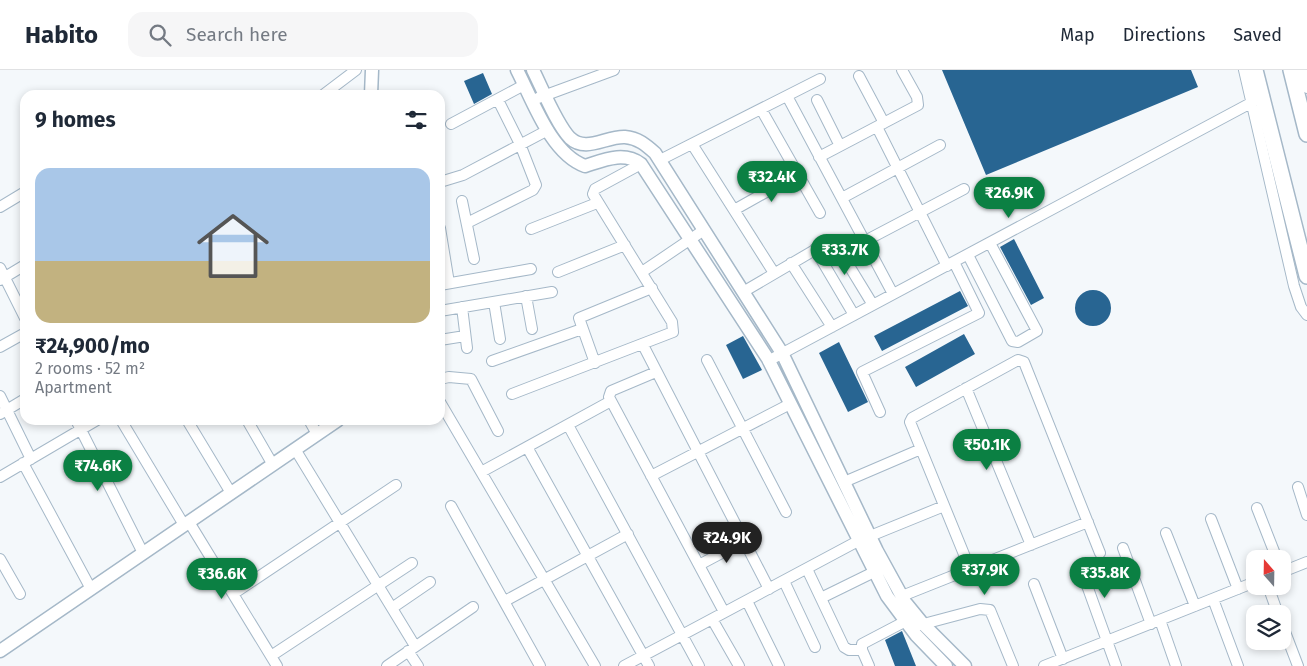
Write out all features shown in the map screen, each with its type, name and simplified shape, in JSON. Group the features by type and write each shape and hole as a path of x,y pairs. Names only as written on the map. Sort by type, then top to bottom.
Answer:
{"main road":[{"path":"1255,70 1257,100 1307,276"},
{"path":"1291,70 1307,134"}],"street":[{"path":"330,90 356,70"},
{"path":"371,90 372,70"},
{"path":"517,70 560,149 576,162 585,166 623,157 633,158 641,164 768,361 864,539 923,624 965,666"},
{"path":"533,70 569,137 578,144 588,145 625,137 643,142 660,160 782,353 844,482 874,572 907,625 946,666"},
{"path":"533,101 545,94 614,70"},
{"path":"819,157 918,104 917,97 902,70"},
{"path":"1244,70 1257,100 1294,286 1301,307 1307,315"},
{"path":"1302,70 1307,88"},
{"path":"859,76 898,169 920,212 978,313 862,372 880,412"},
{"path":"660,160 820,79"},
{"path":"451,124 524,85"},
{"path":"787,96 893,294"},
{"path":"466,223 533,190 536,186 520,144 498,100"},
{"path":"817,100 840,146"},
{"path":"768,361 1257,100"},
{"path":"761,109 820,213"},
{"path":"445,180 463,174 548,130"},
{"path":"692,144 774,273"},
{"path":"842,198 940,145"},
{"path":"512,394 669,335 674,328 652,288 592,194 595,189 641,164"},
{"path":"734,210 798,174"},
{"path":"864,241 964,189"},
{"path":"0,206 20,195"},
{"path":"462,201 474,259"},
{"path":"531,229 597,203"},
{"path":"642,272 704,230"},
{"path":"744,292 830,241 834,242 873,305"},
{"path":"968,255 1012,341 1018,342 1037,331 990,243"},
{"path":"558,272 625,245"},
{"path":"815,249 854,315"},
{"path":"791,263 832,327"},
{"path":"20,267 2,275 20,309"},
{"path":"445,284 531,269"},
{"path":"595,363 579,318 652,288"},
{"path":"445,310 552,292"},
{"path":"526,296 532,329"},
{"path":"494,302 500,339"},
{"path":"462,308 466,348"},
{"path":"492,361 582,328"},
{"path":"0,348 20,336"},
{"path":"445,339 465,336"},
{"path":"643,345 696,452 769,589"},
{"path":"707,360 786,512"},
{"path":"970,569 911,425 912,418 1013,361 1018,360 1024,362 1100,553"},
{"path":"656,372 611,391 609,397 724,612"},
{"path":"445,378 471,379 498,431"},
{"path":"966,388 1031,545"},
{"path":"0,396 4,412 27,461 91,589"},
{"path":"483,472 611,401"},
{"path":"4,412 20,402"},
{"path":"651,476 790,404"},
{"path":"445,410 595,666"},
{"path":"0,477 27,461 78,425 143,554"},
{"path":"123,425 233,594 277,666"},
{"path":"190,425 231,493"},
{"path":"250,425 273,465"},
{"path":"312,425 317,434"},
{"path":"0,651 330,425"},
{"path":"568,425 699,666"},
{"path":"527,447 649,666"},
{"path":"295,449 392,608 418,666"},
{"path":"844,482 921,449"},
{"path":"233,594 396,485"},
{"path":"1298,487 1307,515"},
{"path":"451,506 540,666"},
{"path":"624,666 864,539 944,506"},
{"path":"1257,508 1273,550"},
{"path":"1211,519 1238,589"},
{"path":"902,596 1088,522"},
{"path":"1166,533 1195,606"},
{"path":"505,601 544,578 628,534"},
{"path":"699,565 744,541"},
{"path":"1123,548 1176,666"},
{"path":"0,559 20,594"},
{"path":"1291,568 1307,562"},
{"path":"271,656 412,563"},
{"path":"1080,566 1116,666"},
{"path":"807,569 845,649 862,650"},
{"path":"821,598 874,572"},
{"path":"784,581 815,647"},
{"path":"392,608 430,582"},
{"path":"1034,584 1063,658"},
{"path":"1044,666 1246,586"},
{"path":"1213,599 1238,666"},
{"path":"747,601 779,666"},
{"path":"386,666 473,607"},
{"path":"869,666 862,650 862,644 907,625 923,624 980,609 990,610 1013,666"},
{"path":"712,619 739,666"},
{"path":"1291,648 1298,666"}],"building":[{"path":"942,70 1191,70 1198,87 986,175"},
{"path":"483,73 492,94 474,104 464,81"},
{"path":"1014,239 1044,298 1031,305 1000,247"},
{"path":"1093,290 1100,291 1106,295 1110,301 1110,315 1106,321 1100,325 1093,326 1086,325 1080,321 1076,315 1075,308 1076,301 1080,295 1086,291"},
{"path":"960,291 968,306 882,351 874,336"},
{"path":"964,334 975,354 916,387 905,367"},
{"path":"743,336 762,370 743,379 726,345"},
{"path":"839,342 868,402 848,412 819,353"},
{"path":"902,631 916,666 895,666 885,640"}]}
